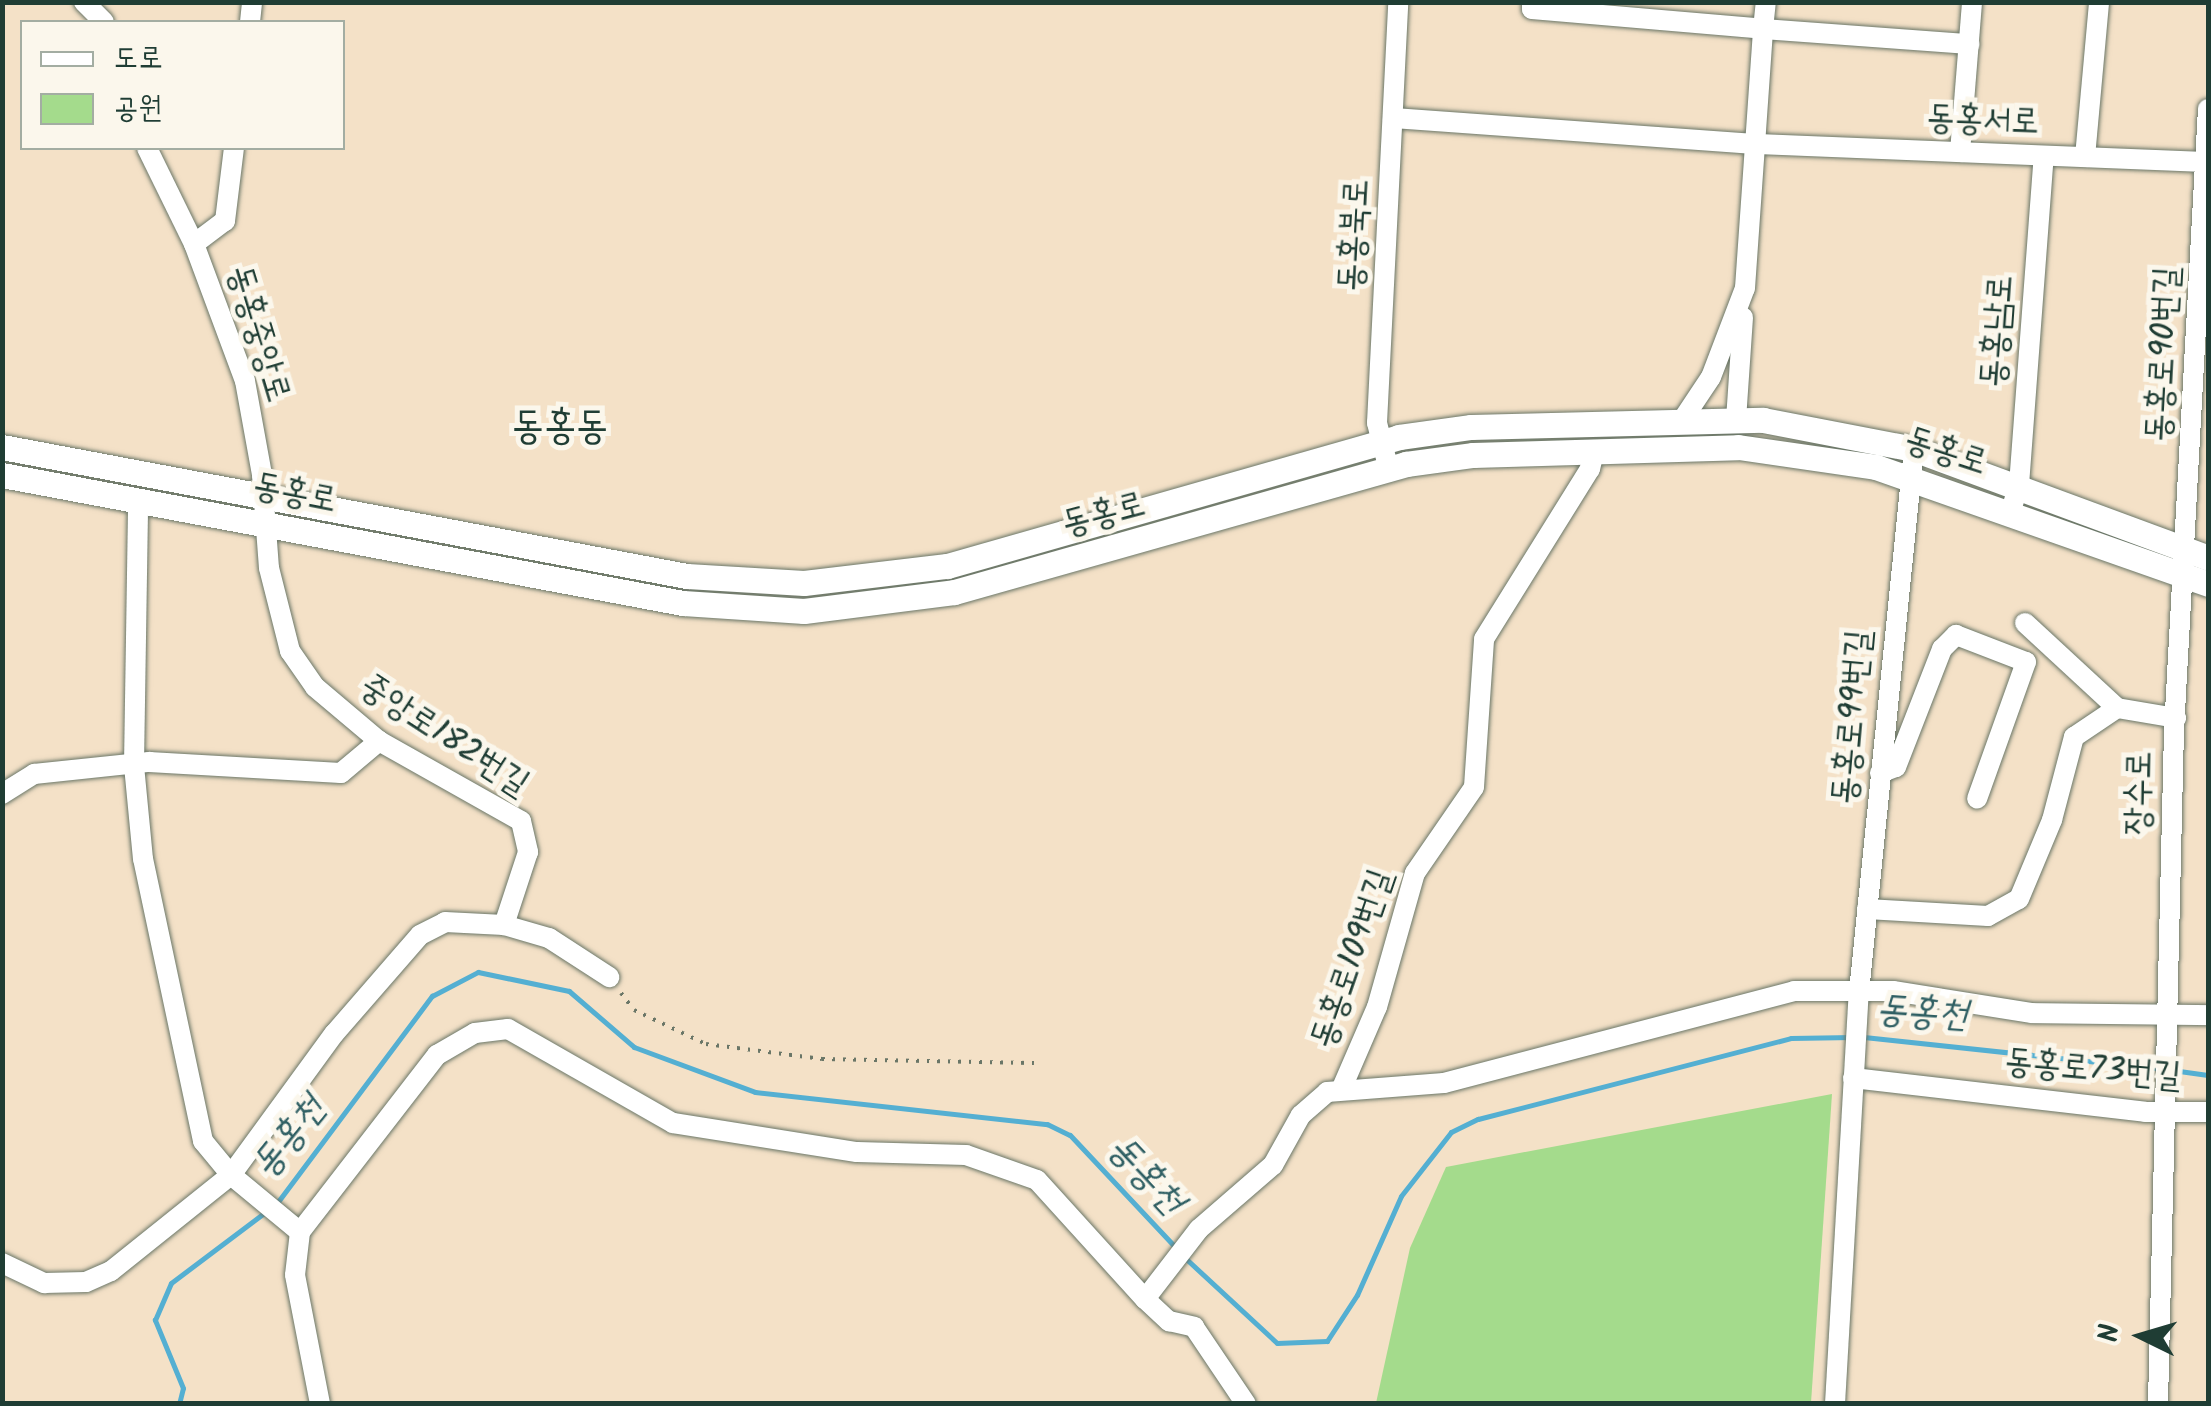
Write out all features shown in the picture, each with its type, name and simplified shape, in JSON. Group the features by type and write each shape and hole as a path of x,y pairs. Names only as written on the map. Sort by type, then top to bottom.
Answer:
{"main road":[{"name":"동홍로","path":"2,447 687,576 856,581 947,566 1381,444 1470,428 1736,420 1837,430 1914,449 2197,580"},
{"name":"동홍로","path":"2,475 683,603 858,608 954,592 1388,470 1473,455 1774,449 2015,497 2198,554"}],"street":[{"path":"84,2 102,20"},
{"name":"동홍북로","path":"1388,470 1381,444 1398,2"},
{"path":"1532,2 1532,9 1596,9 1763,28 1968,44"},
{"path":"1736,420 1766,2"},
{"path":"1960,152 1972,2"},
{"path":"2085,157 2099,2"},
{"path":"2208,109 2208,162"},
{"name":"동홍서로","path":"1394,118 1756,144 2208,162"},
{"path":"147,150 194,244"},
{"name":"동홍중앙로","path":"234,150 224,221 194,244 245,381 264,496"},
{"name":"동홍남로","path":"2015,497 2044,156"},
{"name":"동홍로90번길","path":"2198,554 2208,162"},
{"path":"1683,420 1711,378 1745,288"},
{"name":"동홍로99번길","path":"1854,1070 1914,449"},
{"name":"동홍로109번길","path":"1145,1299 1163,1283 1199,1228 1272,1165 1301,1114 1327,1092 1341,1090 1376,1007 1416,873 1474,787 1484,639 1590,469 1594,452"},
{"name":"중앙로182번길","path":"264,496 265,524 290,651 315,687 380,741 521,821 528,852 504,924"},
{"path":"138,511 134,765 144,858 203,1141 239,1181 292,1225"},
{"name":"장수로","path":"2167,1104 2176,718 2198,554"},
{"path":"2025,623 2117,708 2176,718"},
{"path":"1880,774 1896,767 1942,649 1956,635 2026,662 1977,798"},
{"path":"1867,909 1988,916 2019,899 2052,820 2074,737 2117,708"},
{"path":"2,794 34,774 134,765 341,773 380,741"},
{"path":"2,1263 44,1282 86,1282 111,1272 239,1181 334,1034 420,936 445,922 504,924 549,938 609,977"},
{"path":"1341,1090 1444,1082 1794,991 1859,1001 1893,991 2032,1013 2208,1015"},
{"path":"320,1404 295,1275 292,1225 437,1055 475,1033 508,1029 674,1123 857,1152 994,1160 1055,1195 1168,1321 1194,1327 1246,1404"},
{"path":"1835,1404 1854,1070"},
{"name":"동홍로73번길","path":"1854,1070 2167,1104 2208,1112"},
{"path":"2158,1404 2167,1104"}],"path":[{"path":"609,977 634,1010 706,1044 822,1059 1034,1063"}],"green space":[{"path":"1832,1094 1811,1403 1376,1403 1410,1248 1446,1167"}],"waterway":[{"name":"동홍천","path":"277,1203 432,996 478,972 569,991 634,1047 755,1092 1047,1124 1070,1135 1176,1248"},
{"name":"동홍천","path":"1183,1256 1277,1343 1327,1341 1357,1295 1401,1196 1451,1132 1478,1119 1791,1038 1853,1037"},
{"name":"동홍천","path":"1864,1037 2161,1069"},
{"name":"동홍천","path":"2172,1070 2208,1075"},
{"name":"동홍천","path":"179,1404 183,1388 155,1320 171,1283 268,1210"}],"district":[{"name":"동홍동","path":"560,427"}]}
